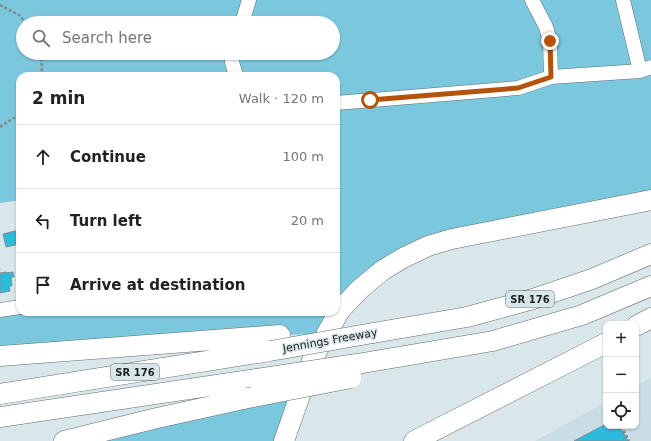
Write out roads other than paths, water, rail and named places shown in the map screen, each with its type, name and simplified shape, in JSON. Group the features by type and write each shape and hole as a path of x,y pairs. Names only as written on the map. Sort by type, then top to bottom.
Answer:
{"highway":[{"path":"340,310 360,289 383,270 428,246 452,239 651,200"},
{"name":"Jennings Freeway","path":"0,394 275,343 373,332 467,317 533,299 592,279 651,254"},
{"name":"SR 176","path":"0,417 257,379 354,371 493,341 582,315 651,286"},
{"path":"284,441 313,358 337,316"},
{"path":"639,324 651,318"},
{"path":"0,356 275,343"},
{"path":"414,441 603,345"},
{"path":"64,441 157,418 248,398 354,371"}],"street":[{"path":"244,16 249,0"},
{"path":"532,0 546,27 550,41 551,77"},
{"path":"340,103 518,88 551,77 646,69 623,0"},
{"path":"232,60 235,72"},
{"path":"0,310 16,307"}]}
